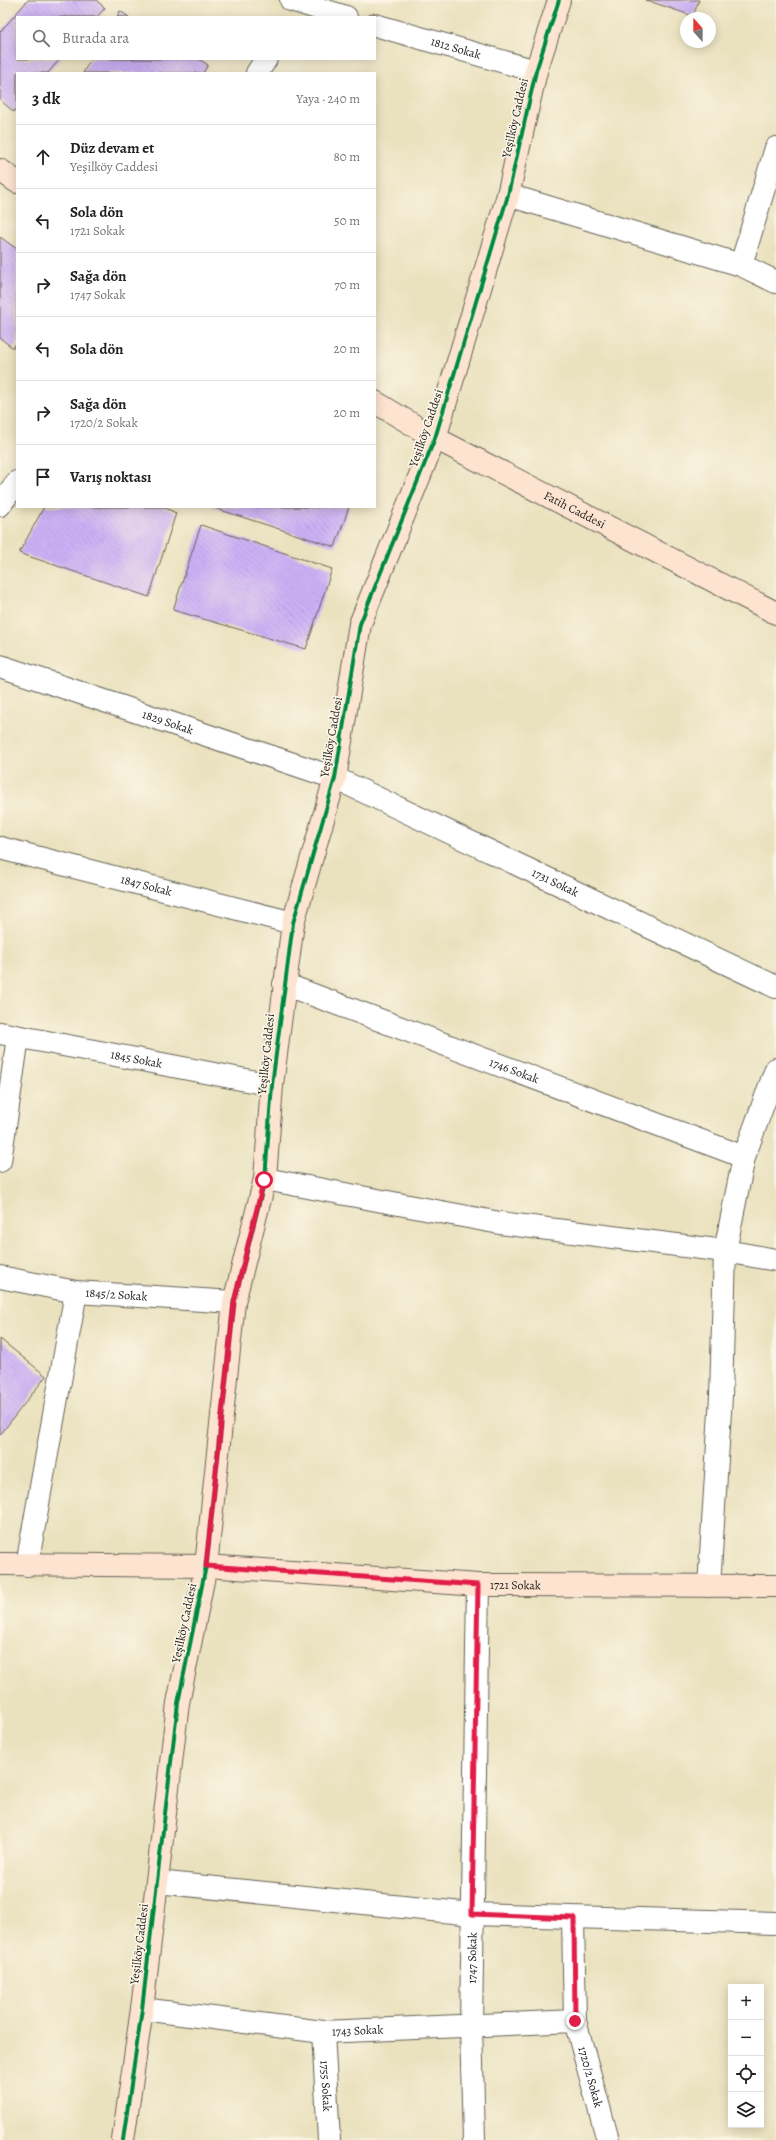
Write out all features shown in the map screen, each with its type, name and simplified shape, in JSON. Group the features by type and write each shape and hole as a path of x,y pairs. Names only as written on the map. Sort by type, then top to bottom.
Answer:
{"street":[{"name":"Yeşilköy Caddesi","path":"123,2140 142,2009 178,1703 206,1566 234,1302 264,1180 272,1085 293,923 335,778 360,624 435,438 508,195 536,71 559,0"},
{"path":"296,5 342,16"},
{"name":"1812 Sokak","path":"376,25 536,71"},
{"path":"258,72 265,60"},
{"path":"740,265 776,148"},
{"path":"0,170 16,181"},
{"path":"508,195 740,265 776,282"},
{"name":"Fatih Caddesi","path":"376,403 435,438 776,613"},
{"path":"0,505 16,483"},
{"name":"1829 Sokak","path":"0,666 335,778"},
{"name":"1731 Sokak","path":"335,778 776,987"},
{"name":"1847 Sokak","path":"0,848 293,923"},
{"name":"1746 Sokak","path":"284,984 744,1157"},
{"path":"0,1161 9,1035"},
{"name":"1845 Sokak","path":"9,1035 272,1085"},
{"path":"709,1586 721,1396 725,1251 744,1157 776,1069"},
{"path":"264,1180 500,1223 725,1251 776,1260"},
{"name":"1845/2 Sokak","path":"0,1277 76,1292 234,1302"},
{"path":"27,1565 76,1292"},
{"name":"1721 Sokak","path":"0,1564 206,1566 478,1585 776,1586"},
{"name":"1747 Sokak","path":"474,2140 471,2025 478,1585"},
{"path":"157,1882 472,1914 776,1923"},
{"name":"1720/2 Sokak","path":"574,1918 575,2021 608,2140"},
{"name":"1743 Sokak","path":"142,2009 323,2032 575,2021"},
{"name":"1755 Sokak","path":"323,2032 329,2140"}],"building":[{"path":"28,0 96,0 105,8 98,16 16,16 16,60 59,60 49,72 16,72 16,109 14,112 0,100 0,32"},
{"path":"646,0 699,0 694,12 681,12"},
{"path":"120,11 128,16 118,16"},
{"path":"90,60 200,60 208,65 204,72 84,72"},
{"path":"0,237 16,248 16,344 13,348 0,338"},
{"path":"43,508 165,508 176,513 149,597 19,553"},
{"path":"214,508 349,508 335,547"},
{"path":"201,525 332,569 306,649 173,610"},
{"path":"0,1339 46,1376 0,1435"}],"cycle path":[{"path":"123,2140 142,2009 178,1703 206,1566 234,1302 265,1179 272,1085 293,923 335,778 360,624 435,438 508,195 536,71 559,0"}],"route":[{"path":"264,1180 234,1302 206,1566 478,1585 472,1914 574,1918 575,2021"}]}
